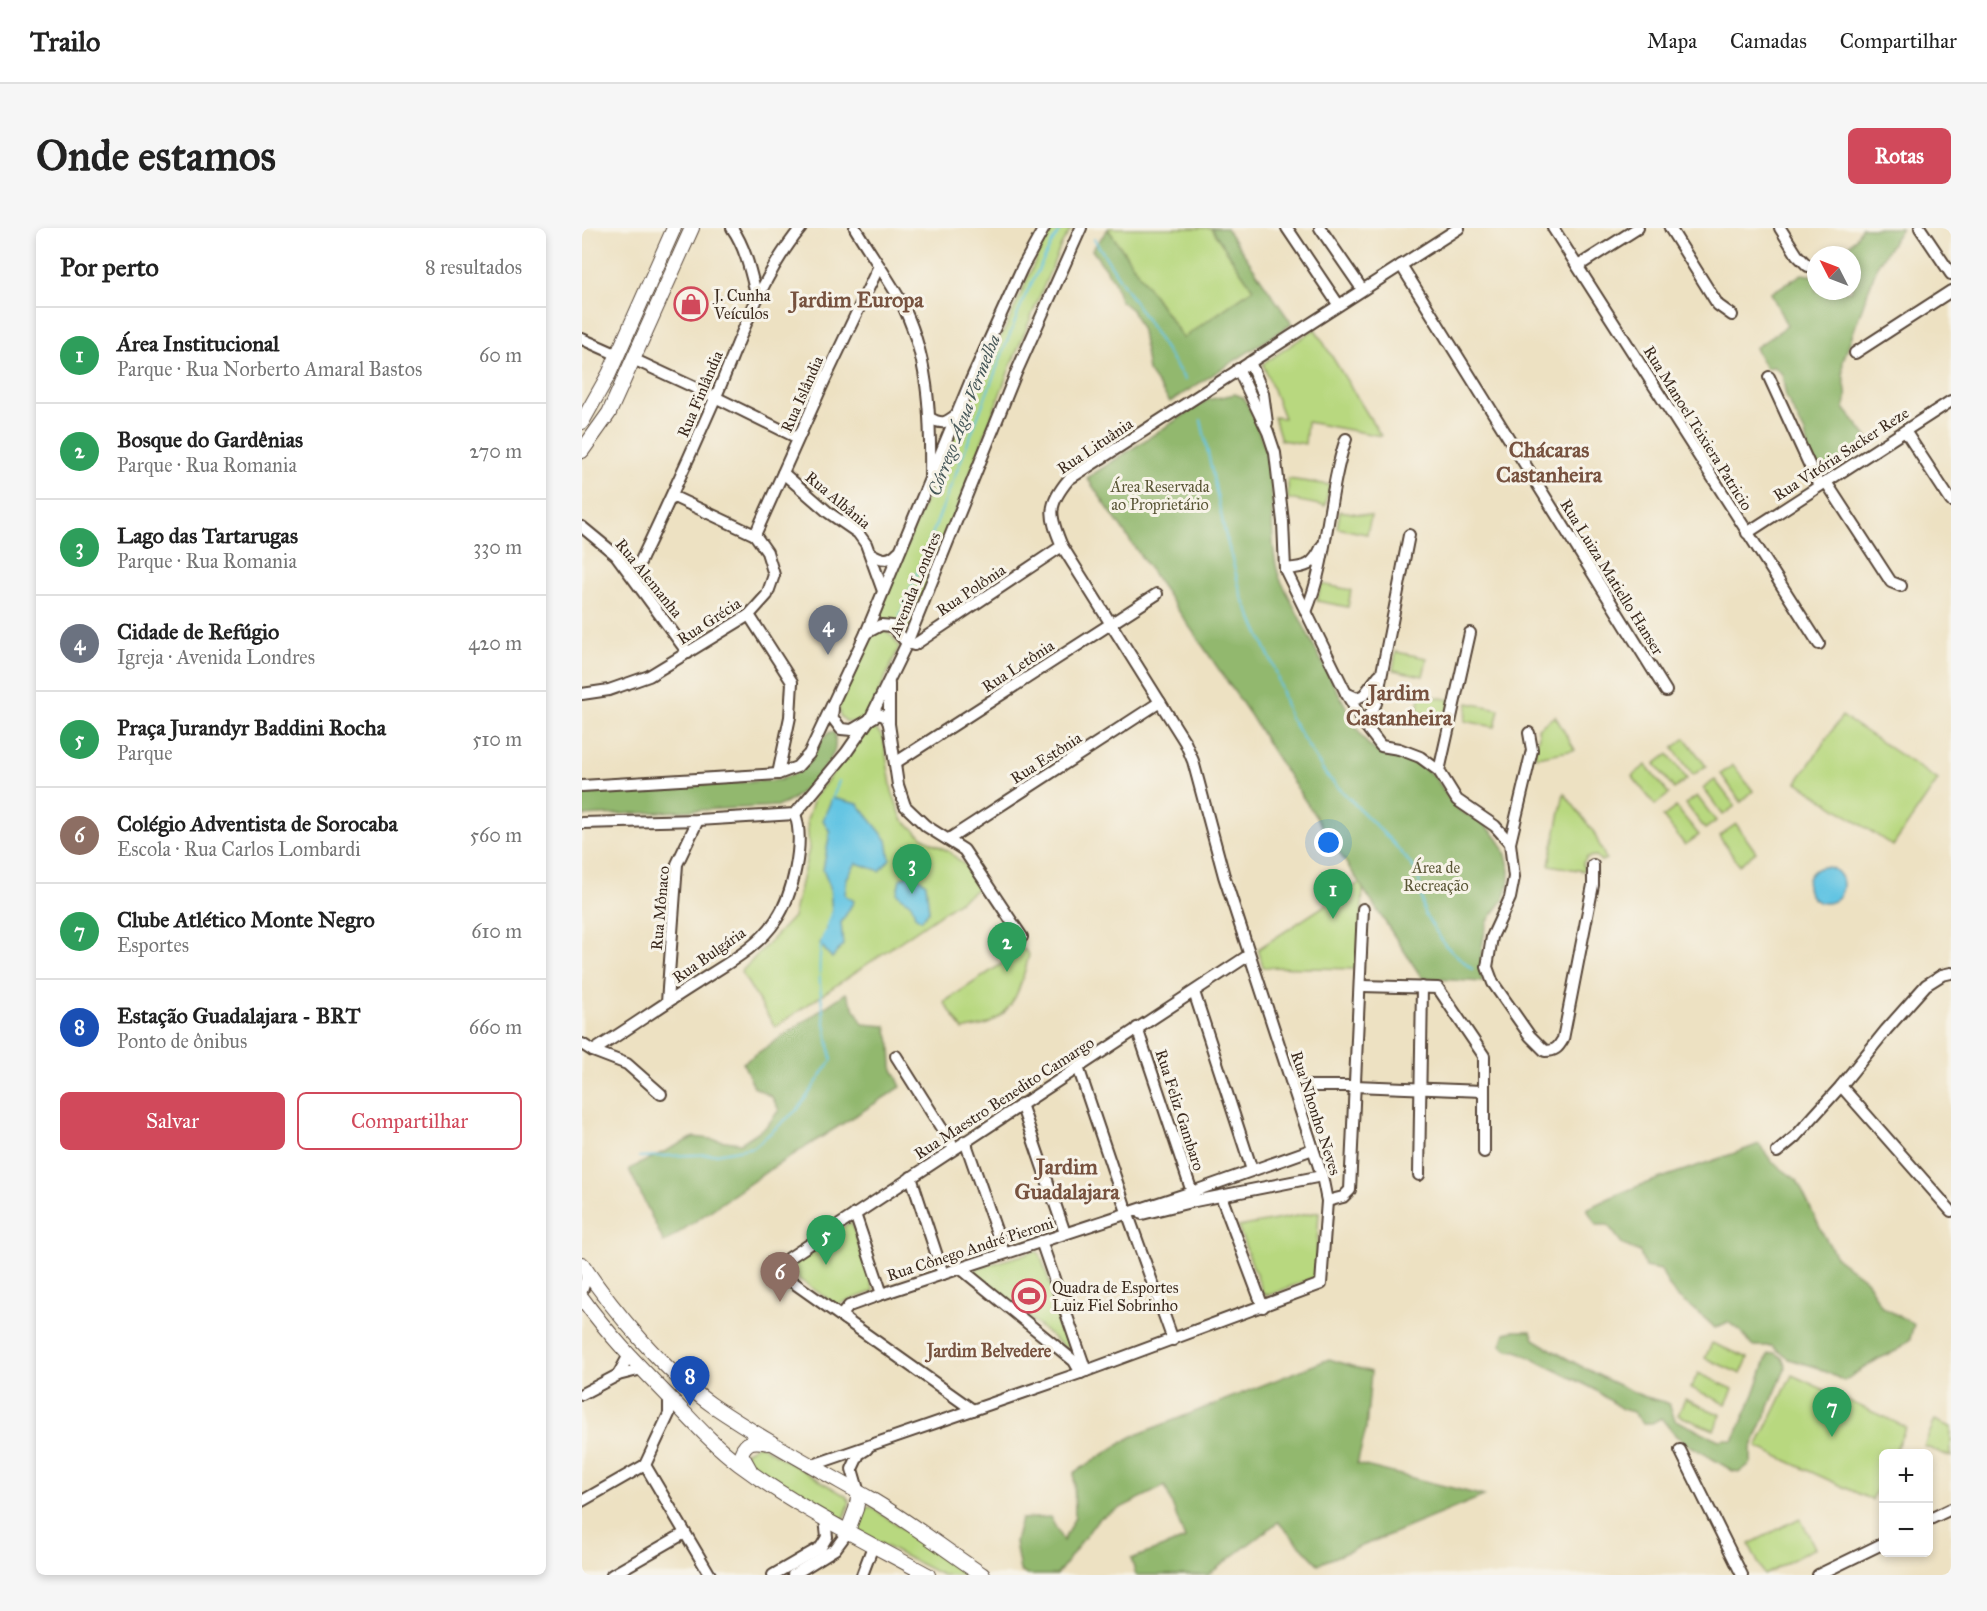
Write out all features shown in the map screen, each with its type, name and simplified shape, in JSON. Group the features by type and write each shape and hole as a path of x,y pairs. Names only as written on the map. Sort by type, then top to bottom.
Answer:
{"main road":[{"path":"582,422 618,356 674,228"},
{"path":"582,451 609,413 692,228"},
{"path":"583,1266 624,1319 684,1382 710,1404 810,1466 859,1492 983,1575"},
{"path":"582,1298 629,1355 714,1443 752,1473 847,1533 914,1571 928,1575"},
{"path":"752,1473 741,1454 744,1447 750,1442 759,1440 773,1444"},
{"path":"847,1533 856,1509 859,1492"}],"street":[{"path":"732,228 748,262 757,298"},
{"name":"Rua Finlândia","path":"633,577 672,496 757,298 788,244 801,228"},
{"path":"855,228 899,299 913,329 924,365 930,418 929,484"},
{"name":"Avenida Londres","path":"582,786 778,774 797,767 809,754 866,633 956,415 1022,268 1044,228"},
{"name":"Avenida Londres","path":"795,814 846,753 871,717 907,643 1016,373 1072,243 1081,228"},
{"path":"1287,228 1338,304"},
{"path":"1320,228 1362,289"},
{"name":"Rua Lituânia","path":"1249,955 1218,856 1193,761 1185,742 1062,546 1051,520 1053,505 1059,490 1069,478 1459,228"},
{"name":"Rua Manoel Teixiera Patricio","path":"1553,228 1819,644"},
{"path":"1578,266 1638,228"},
{"path":"1670,228 1718,304 1732,315"},
{"path":"1780,228 1797,255 1807,265"},
{"path":"1920,228 1951,274"},
{"name":"Rua Luiza Matiello Hanser","path":"1401,265 1666,692"},
{"name":"Rua Islândia","path":"755,535 879,266"},
{"path":"1855,353 1951,291"},
{"path":"582,339 618,356"},
{"path":"633,359 798,438"},
{"path":"1250,362 1263,393 1268,432"},
{"path":"1238,369 1268,432 1275,453 1285,569 1346,693 1381,746 1399,749 1420,757 1439,771 1457,800 1495,826 1510,843"},
{"path":"1769,377 1822,484 1891,582 1901,586"},
{"name":"Rua Vitória Sacker Reze","path":"1747,533 1951,401"},
{"path":"930,418 939,423 946,423 956,415"},
{"path":"1905,431 1951,501"},
{"path":"1306,612 1322,564 1324,540 1339,459 1346,439"},
{"name":"Rua Albânia","path":"783,473 829,513 858,533 870,553 883,591"},
{"path":"672,496 755,535"},
{"name":"Rua Alemanha","path":"582,527 616,555 688,653"},
{"name":"Rua Grécia","path":"582,694 609,690 649,676 749,615 767,595 774,575 767,552 755,535"},
{"path":"1365,725 1376,703 1409,535"},
{"path":"1285,569 1305,567 1314,561 1324,540"},
{"name":"Rua Polônia","path":"907,643 914,645 920,642 1062,546"},
{"name":"Rua Albânia","path":"870,553 886,560 892,558 902,548"},
{"name":"Rua Letônia","path":"895,763 1157,594"},
{"path":"749,615 792,682 790,717 778,774"},
{"path":"866,633 881,625 892,626 907,643"},
{"path":"1439,771 1470,633"},
{"path":"1346,693 1357,698 1364,695 1381,672"},
{"path":"889,680 889,724 898,785 905,806 926,826 964,850 1022,937"},
{"name":"Rua Estônia","path":"949,839 1160,702"},
{"path":"834,705 832,717 841,729 852,730 879,714 886,717 889,724"},
{"path":"1530,733 1532,750 1510,843 1514,877 1510,898 1491,937 1487,967 1493,983 1535,1042 1545,1051 1553,1051 1559,1047 1563,1039 1593,885 1593,865"},
{"path":"582,822 698,820 795,814"},
{"name":"Rua Bulgária","path":"593,1051 753,946 776,920 788,895 798,858 798,822 795,814"},
{"name":"Rua Mônaco","path":"667,1002 677,864 698,820"},
{"path":"1327,1201 1343,1197 1350,1190 1364,909"},
{"name":"Rua Maestro Benedito Camargo","path":"845,1319 781,1273 780,1264 1249,955"},
{"name":"Rua Nhonho Neves","path":"1249,955 1322,1176 1327,1201 1321,1284 1263,1307"},
{"path":"1777,1152 1796,1137 1926,985 1942,975 1951,973"},
{"path":"1361,986 1438,988 1484,1056 1484,1152"},
{"path":"1419,1175 1422,987"},
{"path":"1194,992 1252,1170"},
{"name":"Rua Feliz Gambaro","path":"1137,1028 1193,1196"},
{"path":"582,1044 593,1051 627,1064 661,1094"},
{"path":"896,1056 954,1148"},
{"path":"1078,1067 1173,1340"},
{"path":"1293,1086 1484,1091"},
{"path":"1841,1086 1951,1211"},
{"path":"1022,1104 1065,1233"},
{"path":"965,1141 1004,1253"},
{"name":"Rua Cônego André Pieroni","path":"845,1319 844,1312 849,1306 1116,1216 1128,1215 1193,1196 1252,1170 1312,1149"},
{"name":"Rua Cônego André Pieroni","path":"1193,1196 1221,1196 1322,1176"},
{"path":"911,1177 943,1274"},
{"path":"810,1466 1084,1372 1263,1307 1221,1196"},
{"path":"855,1214 882,1294"},
{"path":"1041,1241 1084,1372"},
{"path":"582,1291 586,1279 583,1266"},
{"path":"960,1268 1074,1361 1084,1372"},
{"path":"845,1319 973,1410"},
{"path":"618,1375 629,1355"},
{"path":"582,1394 618,1375 642,1369"},
{"path":"940,1422 950,1413 951,1402 947,1392"},
{"path":"582,1501 645,1465 669,1414 669,1397"},
{"path":"859,1492 853,1475 853,1465 859,1454 875,1444"},
{"path":"1680,1450 1742,1575"},
{"path":"645,1465 710,1575"},
{"path":"1933,1518 1951,1509"},
{"path":"773,1575 821,1547 827,1537 825,1519"},
{"path":"612,1575 685,1533"},
{"path":"793,1575 835,1550 847,1533"},
{"path":"1818,1575 1879,1545"},
{"path":"862,1575 873,1546"}],"green space":[{"path":"1053,228 1072,228 1061,245 1009,370 907,641 892,625 872,627 975,383 1006,327 1041,248"},
{"path":"1109,228 1211,228 1253,289 1183,338"},
{"path":"1211,228 1226,228 1292,324 1170,402 1148,371 1142,331 1132,310 1120,300 1114,281 1092,250 1108,229 1183,338 1253,289"},
{"path":"1861,228 1902,228 1877,266 1842,368 1846,390 1844,408 1872,443 1824,474 1815,470 1809,457 1805,433 1786,397 1782,374 1774,367 1766,368 1755,348 1787,326 1771,293 1802,274 1807,275 1807,300 1861,300 1861,246 1848,246 1856,238"},
{"path":"1315,329 1381,436 1307,422 1305,444 1281,440 1274,417 1284,418 1263,364"},
{"name":"Área de Recreação","path":"1235,394 1244,398 1262,438 1271,482 1274,556 1280,579 1360,733 1367,744 1377,752 1416,764 1428,771 1457,808 1487,827 1504,849 1509,866 1508,884 1505,897 1490,917 1485,931 1481,968 1482,982 1422,978 1251,716 1087,478 1207,400"},
{"path":"1288,479 1330,485 1325,506 1288,499"},
{"path":"1340,511 1371,516 1367,534 1337,528"},
{"path":"1321,584 1351,590 1348,607 1317,601"},
{"path":"885,631 893,637 899,647 869,714 857,722 847,722 840,716 841,698 870,637 877,632"},
{"path":"1396,652 1427,658 1423,676 1393,670"},
{"path":"1421,694 1451,700 1448,717 1417,712"},
{"path":"1468,703 1499,709 1495,727 1465,721"},
{"path":"1555,716 1575,750 1537,757 1534,753 1539,735 1538,728"},
{"path":"1842,716 1938,780 1893,846 1797,782"},
{"path":"873,726 883,737 892,791 902,819 925,839 948,851 967,867 980,887 775,1027 741,972 793,917 809,849 807,820 814,798 859,739"},
{"path":"830,732 835,733 835,743 830,759 818,776 802,792 778,806 582,816 582,791 780,780 806,766 823,738"},
{"path":"1685,738 1706,766 1693,775 1673,748"},
{"path":"1668,754 1687,779 1674,789 1655,764"},
{"path":"1646,765 1669,794 1655,805 1632,776"},
{"path":"1733,765 1753,791 1741,802 1721,774"},
{"path":"1715,780 1735,806 1723,815 1703,788"},
{"path":"1564,793 1593,831 1606,859 1601,861 1596,856 1587,857 1583,863 1584,871 1549,865"},
{"path":"1697,796 1716,821 1705,829 1686,804"},
{"path":"1676,807 1699,835 1685,845 1663,817"},
{"path":"1736,824 1756,852 1739,865 1719,836"},
{"path":"1359,883 1363,888 1359,969 1263,967 1258,949"},
{"path":"1024,949 1029,955 1024,975 1017,994 1006,1010 990,1023 963,1030 944,1002"},
{"path":"846,993 863,1024 886,1026 891,1046 892,1067 901,1087 769,1170 664,1243 629,1169 694,1137 741,1143 767,1126 779,1110 772,1097 754,1087 743,1063"},
{"path":"1759,1144 1772,1162 1797,1180 1837,1258 1866,1280 1882,1307 1914,1324 1910,1339 1898,1350 1878,1359 1844,1381 1816,1367 1789,1359 1772,1346 1752,1346 1741,1332 1728,1322 1715,1328 1677,1296 1661,1270 1645,1267 1640,1252 1623,1245 1608,1225 1596,1225 1587,1209 1650,1182"},
{"path":"1319,1212 1315,1277 1272,1294 1263,1293 1238,1227"},
{"path":"851,1222 874,1291 837,1305 786,1268 787,1263"},
{"path":"1036,1251 1040,1254 1071,1345 1066,1348 975,1274 978,1268"},
{"path":"1531,1331 1534,1339 1611,1382 1642,1396 1669,1404 1675,1420 1719,1440 1733,1441 1754,1394 1768,1354 1775,1353 1782,1358 1786,1367 1751,1449 1751,1463 1740,1472 1733,1471 1684,1442 1661,1418 1652,1423 1643,1423 1633,1412 1622,1409 1592,1388 1517,1351 1508,1350 1501,1345 1505,1333"},
{"path":"1712,1343 1748,1358 1741,1374 1705,1358"},
{"path":"1329,1359 1371,1372 1366,1429 1357,1464 1484,1496 1318,1564 1278,1522 1208,1575 1136,1575 1131,1559 1185,1539 1165,1486 1098,1519 1057,1575 1027,1575 1020,1571 1015,1542 1021,1519 1050,1517 1063,1541 1075,1517 1074,1473 1131,1437"},
{"path":"1698,1373 1733,1389 1726,1404 1691,1388"},
{"path":"1792,1375 1906,1427 1896,1449 1879,1449 1879,1484 1872,1500 1757,1447"},
{"path":"1685,1399 1721,1415 1714,1430 1678,1415"},
{"path":"1935,1420 1951,1427 1951,1457 1924,1446"},
{"path":"758,1444 846,1496 850,1502 843,1522 749,1465 745,1452"},
{"path":"871,1507 971,1575 942,1575 867,1537 856,1528 861,1509"},
{"path":"1800,1518 1815,1548 1764,1575 1749,1544"}],"water":[{"path":"832,798 858,804 887,840 890,859 880,871 856,863 847,878 845,895 854,901 841,923 843,945 832,958 820,944 832,915 830,887 823,870 830,832 823,820"},
{"path":"1825,867 1838,872 1843,885 1838,898 1825,903 1812,898 1807,885 1812,872"},
{"path":"912,872 926,884 929,911 921,920 915,916 910,903 897,893 900,879"}],"waterway":[{"name":"Córrego Água Vermelha","path":"900,617 1024,298 1062,228"},
{"path":"1094,239 1185,380"},
{"path":"1201,420 1225,533 1242,597 1275,669 1289,716 1326,775 1395,845 1418,873 1424,913 1445,945 1472,969"},
{"name":"Córrego Água Vermelha","path":"832,800 839,781"},
{"name":"Córrego Água Vermelha","path":"827,927 832,913"},
{"name":"Córrego Água Vermelha","path":"639,1157 716,1154 754,1147 798,1109 832,1060 823,1013 820,977 821,945 825,932"}],"place":[{"name":"J. Cunha Veículos","path":"691,304"},
{"name":"Cidade de Refúgio","path":"828,655"},
{"name":"Lago das Tartarugas","path":"912,894"},
{"name":"Área Institucional","path":"1333,919"},
{"name":"Bosque do Gardênias","path":"1007,972"},
{"name":"Praça Jurandyr Baddini Rocha","path":"826,1265"},
{"name":"Quadra de Esportes Luiz Fiel Sobrinho","path":"1029,1296"},
{"name":"Colégio Adventista de Sorocaba","path":"780,1302"},
{"name":"Estação Guadalajara - BRT","path":"690,1406"},
{"name":"Clube Atlético Monte Negro","path":"1832,1437"}],"district":[{"name":"Jardim Europa","path":"857,299"},
{"name":"Chácaras Castanheira","path":"1549,462"},
{"name":"Jardim Castanheira","path":"1399,704"},
{"name":"Jardim Guadalajara","path":"1067,1178"},
{"name":"Jardim Belvedere","path":"989,1351"}],"park label":[{"name":"Área Reservada ao Proprietário","path":"1160,495"}]}
